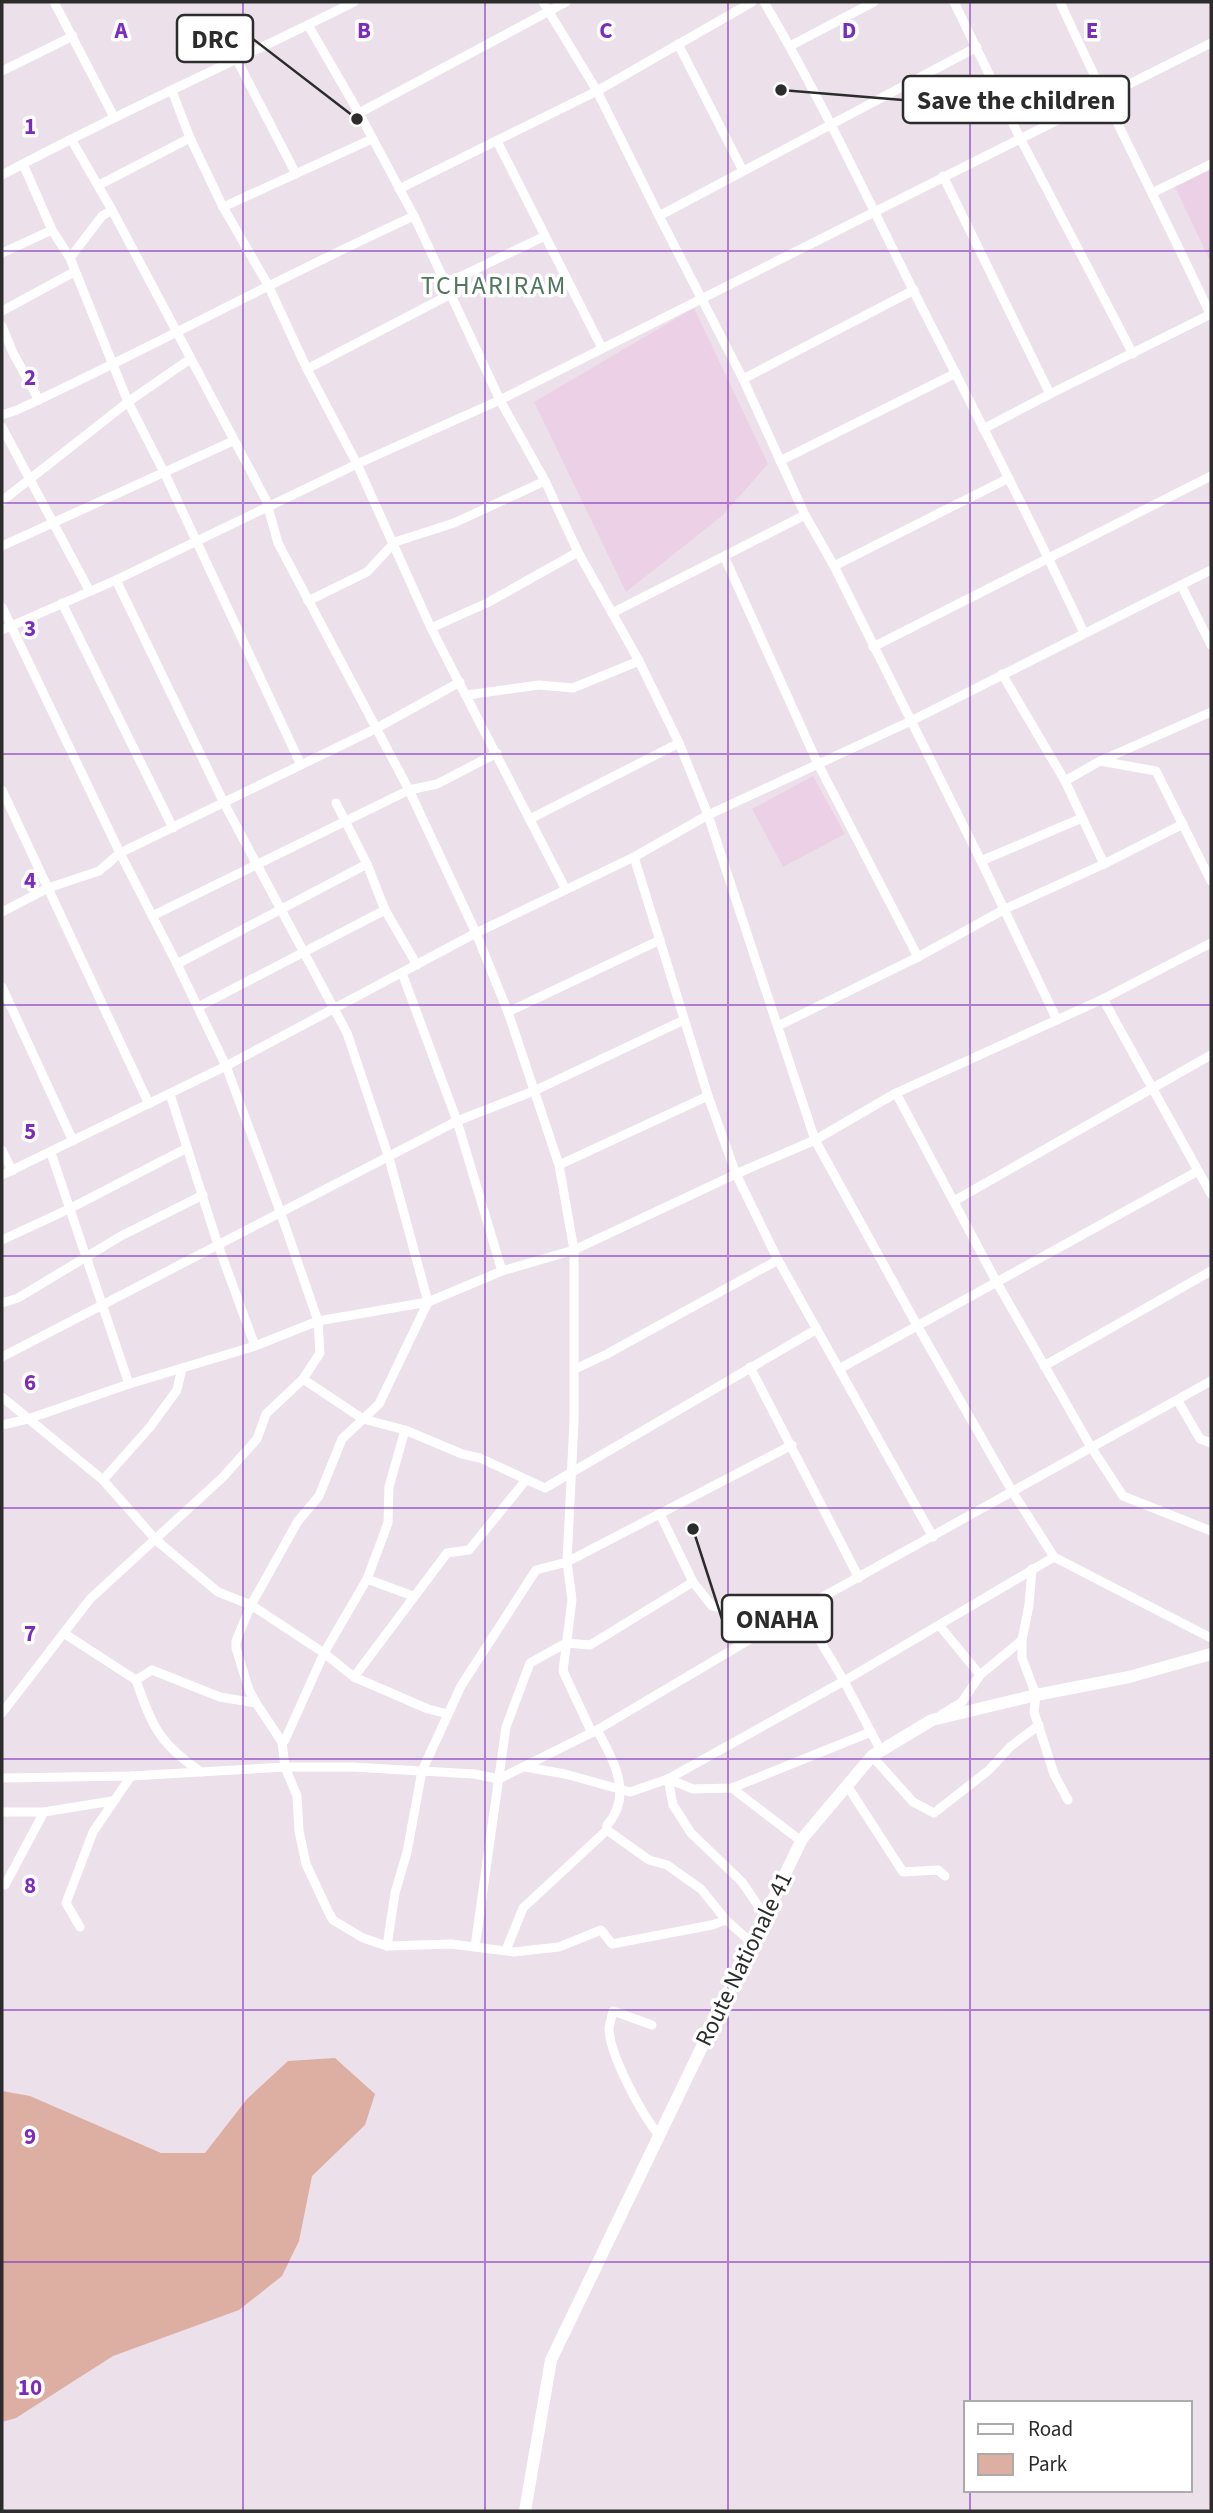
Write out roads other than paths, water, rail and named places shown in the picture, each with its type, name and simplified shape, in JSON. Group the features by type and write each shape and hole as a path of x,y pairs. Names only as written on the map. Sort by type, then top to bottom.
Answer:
{"street":[{"path":"54,2 114,117"},
{"path":"2,175 114,117 354,2"},
{"path":"543,2 597,91 743,379 805,515 834,566 1005,909 1057,1020"},
{"path":"359,113 566,2"},
{"path":"399,189 597,91 752,2"},
{"path":"764,2 831,124 1084,633"},
{"path":"790,46 860,5 874,2"},
{"path":"954,2 1020,138 1133,354"},
{"path":"983,429 1211,315 1103,97 1060,2"},
{"path":"309,25 414,216 500,400 545,481 578,552 639,661 679,743 708,815 815,1140 918,1327 1054,1556 1211,1638"},
{"path":"2,71 73,36"},
{"path":"6,628 116,580 357,464 500,400 1211,43"},
{"path":"678,44 743,172"},
{"path":"659,216 977,47"},
{"path":"237,60 296,174"},
{"path":"173,91 190,138 223,207 268,285 307,369 395,542 431,628 565,888"},
{"path":"99,185 190,138"},
{"path":"71,139 113,210 268,507 278,543 409,790 476,933 508,1012 559,1165 574,1250 575,1369 567,1562 572,1600 563,1671 594,1731 618,1769 622,1788 615,1815 607,1825 607,1830 523,1908 506,1950"},
{"path":"223,207 372,139"},
{"path":"496,141 602,348"},
{"path":"23,163 52,230 70,258 128,402 165,474 301,765"},
{"path":"1152,193 1211,163"},
{"path":"943,176 1050,394"},
{"path":"70,258 102,216 113,210"},
{"path":"2,415 114,365 268,285 414,216"},
{"path":"2,253 52,230"},
{"path":"445,284 545,236"},
{"path":"2,311 74,272"},
{"path":"743,379 914,290"},
{"path":"307,369 449,295"},
{"path":"2,326 13,353 39,400"},
{"path":"2,501 128,402 190,359"},
{"path":"780,461 956,373"},
{"path":"2,427 89,590"},
{"path":"2,546 233,441"},
{"path":"873,647 1211,476"},
{"path":"834,566 1009,478"},
{"path":"308,601 368,572 395,542 454,523 545,481"},
{"path":"612,613 805,515"},
{"path":"431,628 487,603 578,552"},
{"path":"724,556 818,764 918,957"},
{"path":"2,1175 226,1066 476,933 634,857 708,815 911,721 1211,570"},
{"path":"116,580 224,803 347,1033 389,1158 428,1302 379,1404 342,1439 319,1496 299,1521 251,1605 236,1641 248,1690 282,1742 285,1767 297,1796 299,1831 306,1864 333,1920 363,1938 387,1946 452,1944 514,1952 559,1947 601,1930 612,1944 726,1920"},
{"path":"1181,585 1211,645"},
{"path":"62,603 173,828"},
{"path":"2,607 6,628 226,1066 318,1321 320,1353 303,1380 266,1414 257,1439 223,1477 90,1599 2,1713"},
{"path":"467,695 539,685 573,688 639,661"},
{"path":"1002,674 1065,780 1104,864"},
{"path":"2,912 48,888 99,871 120,853 377,727 460,682"},
{"path":"1065,780 1100,761 1211,712"},
{"path":"530,819 679,743"},
{"path":"152,916 409,790 437,784 497,753"},
{"path":"1100,761 1156,771 1211,881"},
{"path":"2,790 149,1104"},
{"path":"336,803 367,864 385,910 417,965"},
{"path":"981,861 1082,818"},
{"path":"778,1026 918,957 1005,909 1183,824"},
{"path":"634,857 708,1096 736,1174 778,1260 933,1537"},
{"path":"177,964 367,864"},
{"path":"198,1007 385,910"},
{"path":"508,1012 660,940"},
{"path":"2,1424 28,1419 129,1384 255,1346 318,1321 428,1302 502,1271 574,1250 815,1140 896,1093 1103,999 1211,943"},
{"path":"402,973 457,1121 502,1271"},
{"path":"2,987 73,1141"},
{"path":"1103,999 1211,1194"},
{"path":"2,1357 457,1121 534,1091 684,1020"},
{"path":"954,1200 1211,1055"},
{"path":"896,1093 996,1281 1091,1447 1123,1496 1211,1531"},
{"path":"170,1094 218,1245 255,1346"},
{"path":"559,1165 708,1096"},
{"path":"2,1240 187,1148"},
{"path":"2,1150 12,1171"},
{"path":"51,1153 129,1384"},
{"path":"839,1369 1198,1171"},
{"path":"2,1303 18,1298 121,1236 203,1195"},
{"path":"575,1369 778,1260"},
{"path":"1044,1366 1211,1271"},
{"path":"303,1380 363,1419 405,1430 462,1454 480,1458 545,1488 817,1329"},
{"path":"750,1367 859,1578"},
{"path":"103,1480 150,1427 177,1390 182,1368"},
{"path":"2,1779 131,1776 285,1767 474,1774 499,1779 594,1731 801,1609 1211,1381"},
{"path":"2,1397 103,1480 156,1540 218,1592 251,1605 324,1653 354,1677 428,1709 448,1714"},
{"path":"1178,1401 1200,1439 1211,1443"},
{"path":"282,1742 324,1653 367,1579 388,1523 389,1487 405,1430"},
{"path":"387,1946 422,1772 461,1686 537,1570 567,1562 792,1444"},
{"path":"354,1677 447,1553 469,1550 526,1479"},
{"path":"660,1514 693,1582 712,1606 786,1618"},
{"path":"525,1767 560,1772 630,1792 668,1779 844,1681 1054,1556"},
{"path":"1031,1569 1022,1658 1036,1695 1034,1712 1054,1774 1068,1800"},
{"path":"367,1579 413,1596"},
{"path":"475,1947 506,1727 530,1663 566,1643 590,1645 693,1582"},
{"path":"801,1609 844,1681 871,1732 876,1754 895,1784 913,1802 934,1813 971,1786 1010,1747 1039,1725"},
{"path":"939,1625 980,1675"},
{"path":"65,1634 136,1680 153,1726 164,1742 176,1755 201,1772"},
{"path":"932,1720 962,1702 980,1675 1022,1640"},
{"name":"Route Nationale 41","path":"525,2511 551,2360 801,1841 876,1754 932,1720 1036,1695 1129,1677 1211,1654"},
{"path":"136,1680 152,1670 220,1697 256,1703"},
{"path":"668,1779 693,1789 733,1787 871,1732"},
{"path":"80,1927 66,1903 93,1832 131,1776"},
{"path":"668,1779 673,1805 691,1833 742,1882 765,1916"},
{"path":"733,1787 801,1841"},
{"path":"848,1787 903,1872 938,1870 945,1876"},
{"path":"2,1812 44,1812 112,1801"},
{"path":"5,1885 44,1812"},
{"path":"607,1830 649,1860 667,1866 701,1889 726,1920 752,1944"},
{"path":"652,2025 612,2011 609,2029 623,2072 646,2119 659,2135"}],"place":[{"name":"Save the children","path":"781,90"},
{"name":"DRC","path":"357,119"},
{"name":"ONAHA","path":"693,1529"}],"district":[{"name":"TCHARIRAM","path":"494,285"}]}
